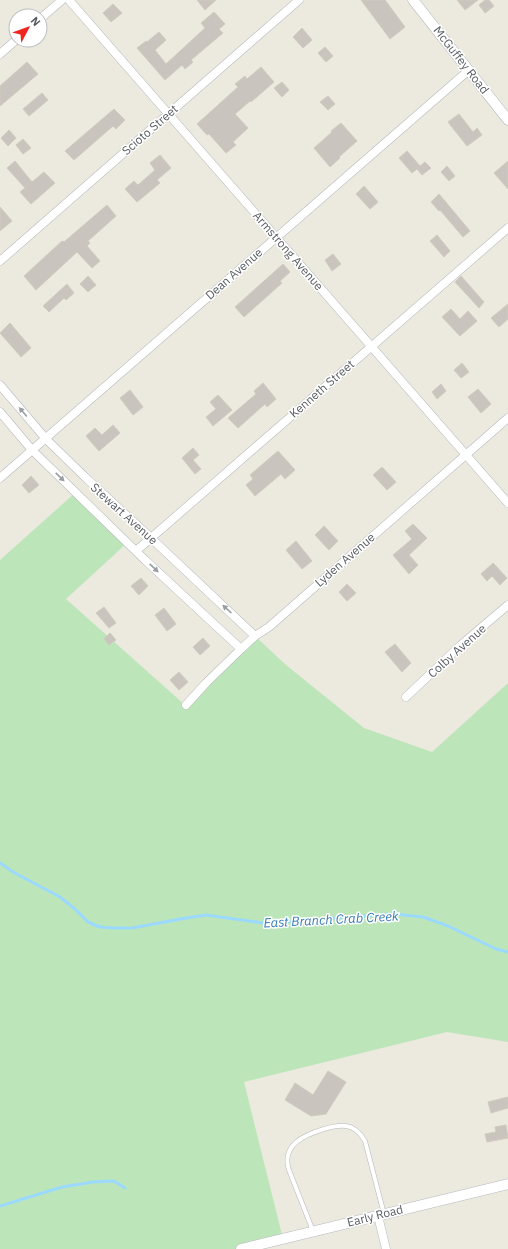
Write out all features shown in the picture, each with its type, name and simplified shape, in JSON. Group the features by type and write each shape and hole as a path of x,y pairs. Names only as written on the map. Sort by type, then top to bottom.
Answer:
{"street":[{"path":"48,12 62,0"},
{"name":"Armstrong Avenue","path":"68,0 508,502"},
{"name":"Scioto Street","path":"0,260 299,0"},
{"name":"McGuffey Road","path":"413,0 508,120"},
{"path":"0,54 8,47"},
{"name":"Dean Avenue","path":"0,478 469,70"},
{"name":"Kenneth Street","path":"136,551 508,228"},
{"name":"Stewart Avenue","path":"0,385 46,439 85,478 152,538 256,636"},
{"name":"Stewart Avenue","path":"0,412 32,450 136,551 241,649"},
{"name":"Lyden Avenue","path":"186,706 206,683 241,649 269,627 508,418"},
{"name":"Colby Avenue","path":"406,697 508,605"},
{"name":"Early Road","path":"241,1249 508,1184"},
{"path":"381,1215 386,1249"}],"lane":[{"path":"313,1232 289,1170 287,1156 291,1148 301,1138 310,1133 336,1126 347,1126 352,1128 357,1131 365,1141 381,1215"}],"green space":[{"path":"76,492 127,543 66,599 185,705 255,636 286,665 364,728 432,752 508,683 508,1042 447,1032 244,1082 283,1239 241,1249 0,1249 0,560"}],"building":[{"path":"197,0 216,0 205,10"},
{"path":"361,0 385,0 405,27 390,39"},
{"path":"457,0 478,0 465,10"},
{"path":"485,0 489,0 494,6 485,13 479,5"},
{"path":"113,4 122,13 111,22 103,13"},
{"path":"214,12 225,24 219,29 223,33 191,60 193,62 185,69 182,65 165,80 137,48 159,32 166,40 155,50 166,64 205,28 201,23"},
{"path":"302,28 312,40 303,48 293,37"},
{"path":"325,47 333,56 326,62 318,53"},
{"path":"27,62 38,74 0,106 0,86"},
{"path":"261,67 274,82 235,114 248,128 233,142 236,145 226,153 209,134 207,135 197,124 238,87 235,84 245,76 247,79"},
{"path":"282,82 289,90 282,97 274,88"},
{"path":"42,93 48,100 29,116 23,109"},
{"path":"328,96 335,104 328,110 320,102"},
{"path":"114,109 125,120 116,129 113,126 74,160 65,151"},
{"path":"459,114 473,132 477,128 482,135 467,146 448,122"},
{"path":"341,123 357,141 330,167 314,148"},
{"path":"9,130 16,138 8,146 1,138"},
{"path":"23,139 31,148 23,154 16,145"},
{"path":"407,151 420,166 425,162 431,168 422,175 417,169 412,173 399,158"},
{"path":"160,155 171,168 157,180 160,183 137,202 125,189 134,181 138,185 155,170 150,163"},
{"path":"15,161 32,182 44,172 55,183 31,204 20,192 25,188 7,168"},
{"path":"508,161 508,189 494,173"},
{"path":"447,166 455,176 449,181 441,172"},
{"path":"364,186 378,202 370,209 356,194"},
{"path":"439,194 470,231 463,237 440,210 439,211 431,202"},
{"path":"107,205 116,216 88,241 90,243 87,246 100,261 92,268 77,252 36,290 24,276 62,241 64,242"},
{"path":"0,207 12,221 0,231"},
{"path":"437,235 450,251 444,257 430,241"},
{"path":"333,254 341,264 332,271 325,260"},
{"path":"283,264 290,272 280,281 282,283 244,317 235,307"},
{"path":"88,276 96,285 88,292 80,284"},
{"path":"461,276 484,302 479,308 455,282"},
{"path":"67,284 74,293 66,300 64,298 49,312 43,306"},
{"path":"508,304 508,319 499,327 491,318"},
{"path":"451,309 460,319 468,311 477,321 460,336 442,317"},
{"path":"10,323 31,348 21,357 0,333"},
{"path":"462,363 469,372 461,378 454,370"},
{"path":"263,383 276,399 267,407 265,404 238,428 228,418 256,394 254,391"},
{"path":"441,384 446,391 437,399 432,392"},
{"path":"478,389 491,404 481,413 468,397"},
{"path":"130,390 143,407 133,415 120,398"},
{"path":"218,395 232,410 213,426 206,417 216,409 210,402"},
{"path":"113,425 120,433 99,451 86,436 95,428 102,435"},
{"path":"193,448 199,455 193,460 201,469 195,474 182,458"},
{"path":"278,451 295,470 285,479 281,474 255,496 246,485 253,479 250,475"},
{"path":"382,467 396,482 387,490 373,475"},
{"path":"31,476 39,485 29,493 22,485"},
{"path":"413,524 427,538 409,555 418,565 409,574 393,555 412,539 405,531"},
{"path":"324,526 338,541 329,550 315,535"},
{"path":"296,541 312,561 302,569 286,550"},
{"path":"493,563 507,578 500,585 492,576 487,581 481,574"},
{"path":"141,578 148,586 139,595 131,586"},
{"path":"347,584 356,593 347,601 339,592"},
{"path":"104,607 116,623 109,628 96,613"},
{"path":"164,608 176,624 167,631 155,615"},
{"path":"110,633 116,640 109,645 104,639"},
{"path":"203,638 210,646 200,655 193,647"},
{"path":"395,644 411,663 402,672 385,652"},
{"path":"179,672 188,682 179,690 170,680"},
{"path":"328,1071 346,1082 326,1114 311,1116 285,1100 295,1083 313,1095"},
{"path":"508,1097 508,1108 491,1113 488,1102"},
{"path":"506,1125 508,1138 487,1142 485,1134 496,1132 495,1127"}],"waterway":[{"name":"East Branch Crab Creek","path":"0,863 13,872 60,897 88,922 100,927 132,928 206,915 263,923 394,914 423,917 448,926 496,949 508,952"},
{"path":"0,1206 62,1187 93,1182 114,1181 125,1188"}]}
